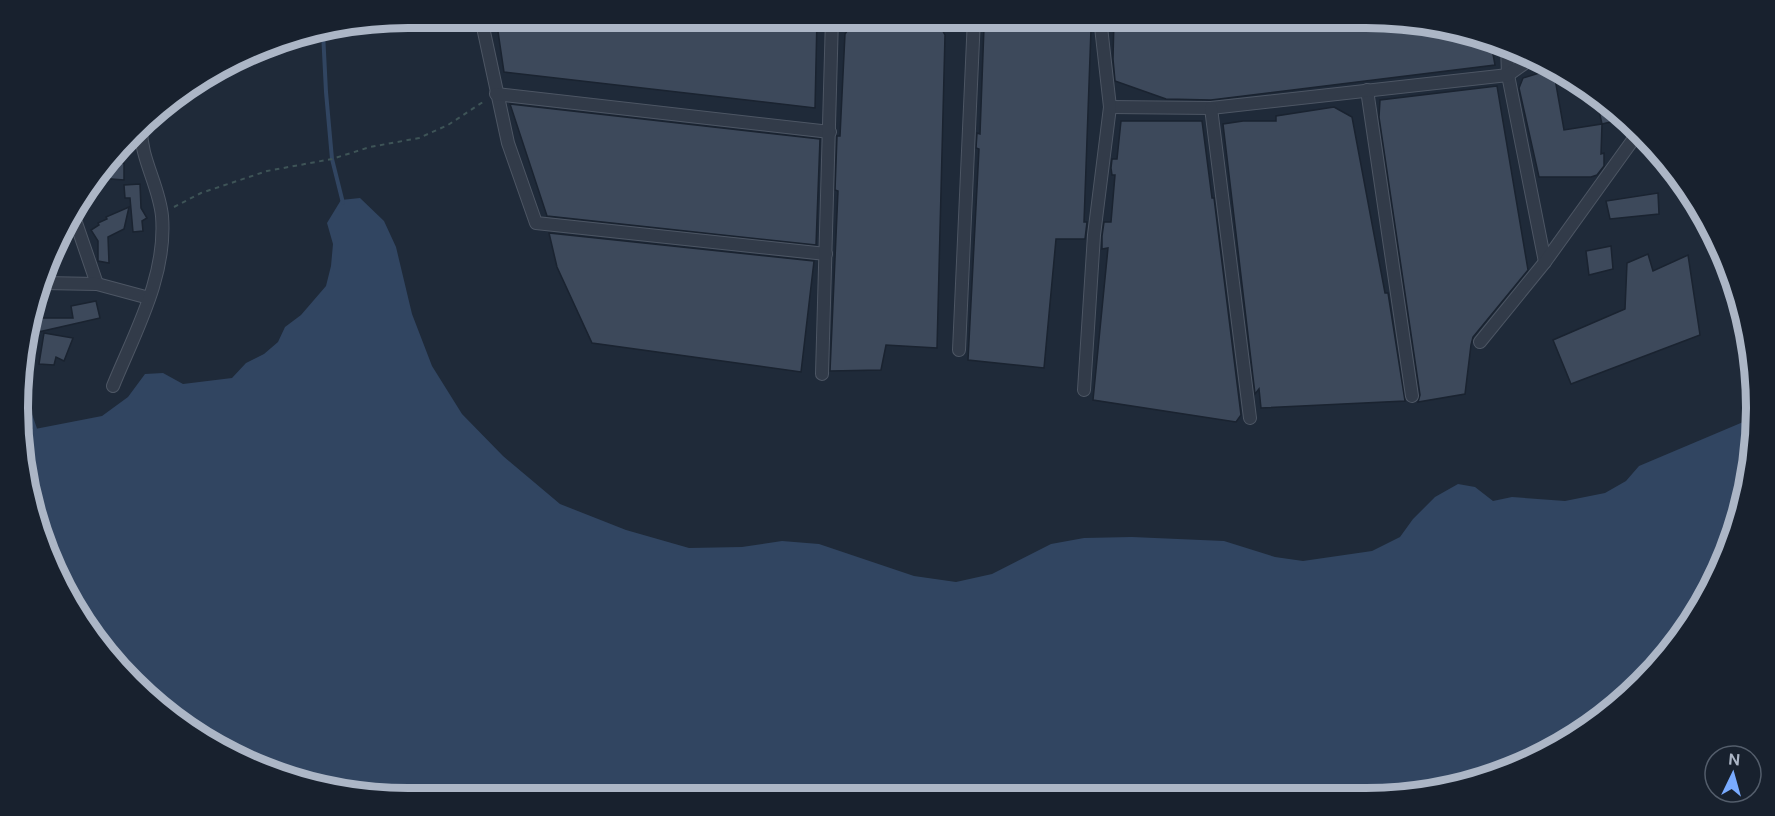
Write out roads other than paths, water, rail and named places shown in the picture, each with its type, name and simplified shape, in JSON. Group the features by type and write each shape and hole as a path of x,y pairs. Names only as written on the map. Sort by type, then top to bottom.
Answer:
{"street":[{"path":"483,28 508,143 536,223 826,254"},
{"path":"822,374 832,28"},
{"path":"959,350 974,28"},
{"path":"1084,390 1095,234 1110,107 1101,28"},
{"path":"1507,55 1508,75 1545,262"},
{"path":"1110,107 1211,108 1508,75 1525,63"},
{"path":"1367,90 1412,396"},
{"path":"496,94 830,132"},
{"path":"1211,108 1250,418"},
{"path":"113,386 149,298 161,258 162,214 141,139"},
{"path":"1480,342 1545,262 1634,139"},
{"path":"76,223 97,284"},
{"path":"50,284 97,284 149,298"}],"water":[{"path":"360,198 384,221 396,247 412,314 432,366 462,414 503,456 560,504 626,530 689,548 742,547 782,541 819,544 914,576 956,582 992,574 1051,544 1084,538 1132,537 1224,541 1275,557 1303,561 1372,551 1400,537 1413,519 1435,497 1458,484 1475,487 1493,501 1512,497 1565,501 1605,493 1626,481 1639,466 1746,421 1743,458 1734,506 1718,553 1683,619 1652,658 1617,693 1578,724 1535,748 1489,767 1441,780 1367,788 408,788 358,784 310,775 263,759 197,724 140,676 107,639 79,598 57,553 41,506 29,429 102,416 128,397 145,374 163,373 183,384 232,378 246,363 264,354 278,342 285,327 301,315 326,286 333,244 327,223 341,200"}],"waterway":[{"path":"323,38 332,159 343,203"},
{"path":"28,409 35,429"}]}
